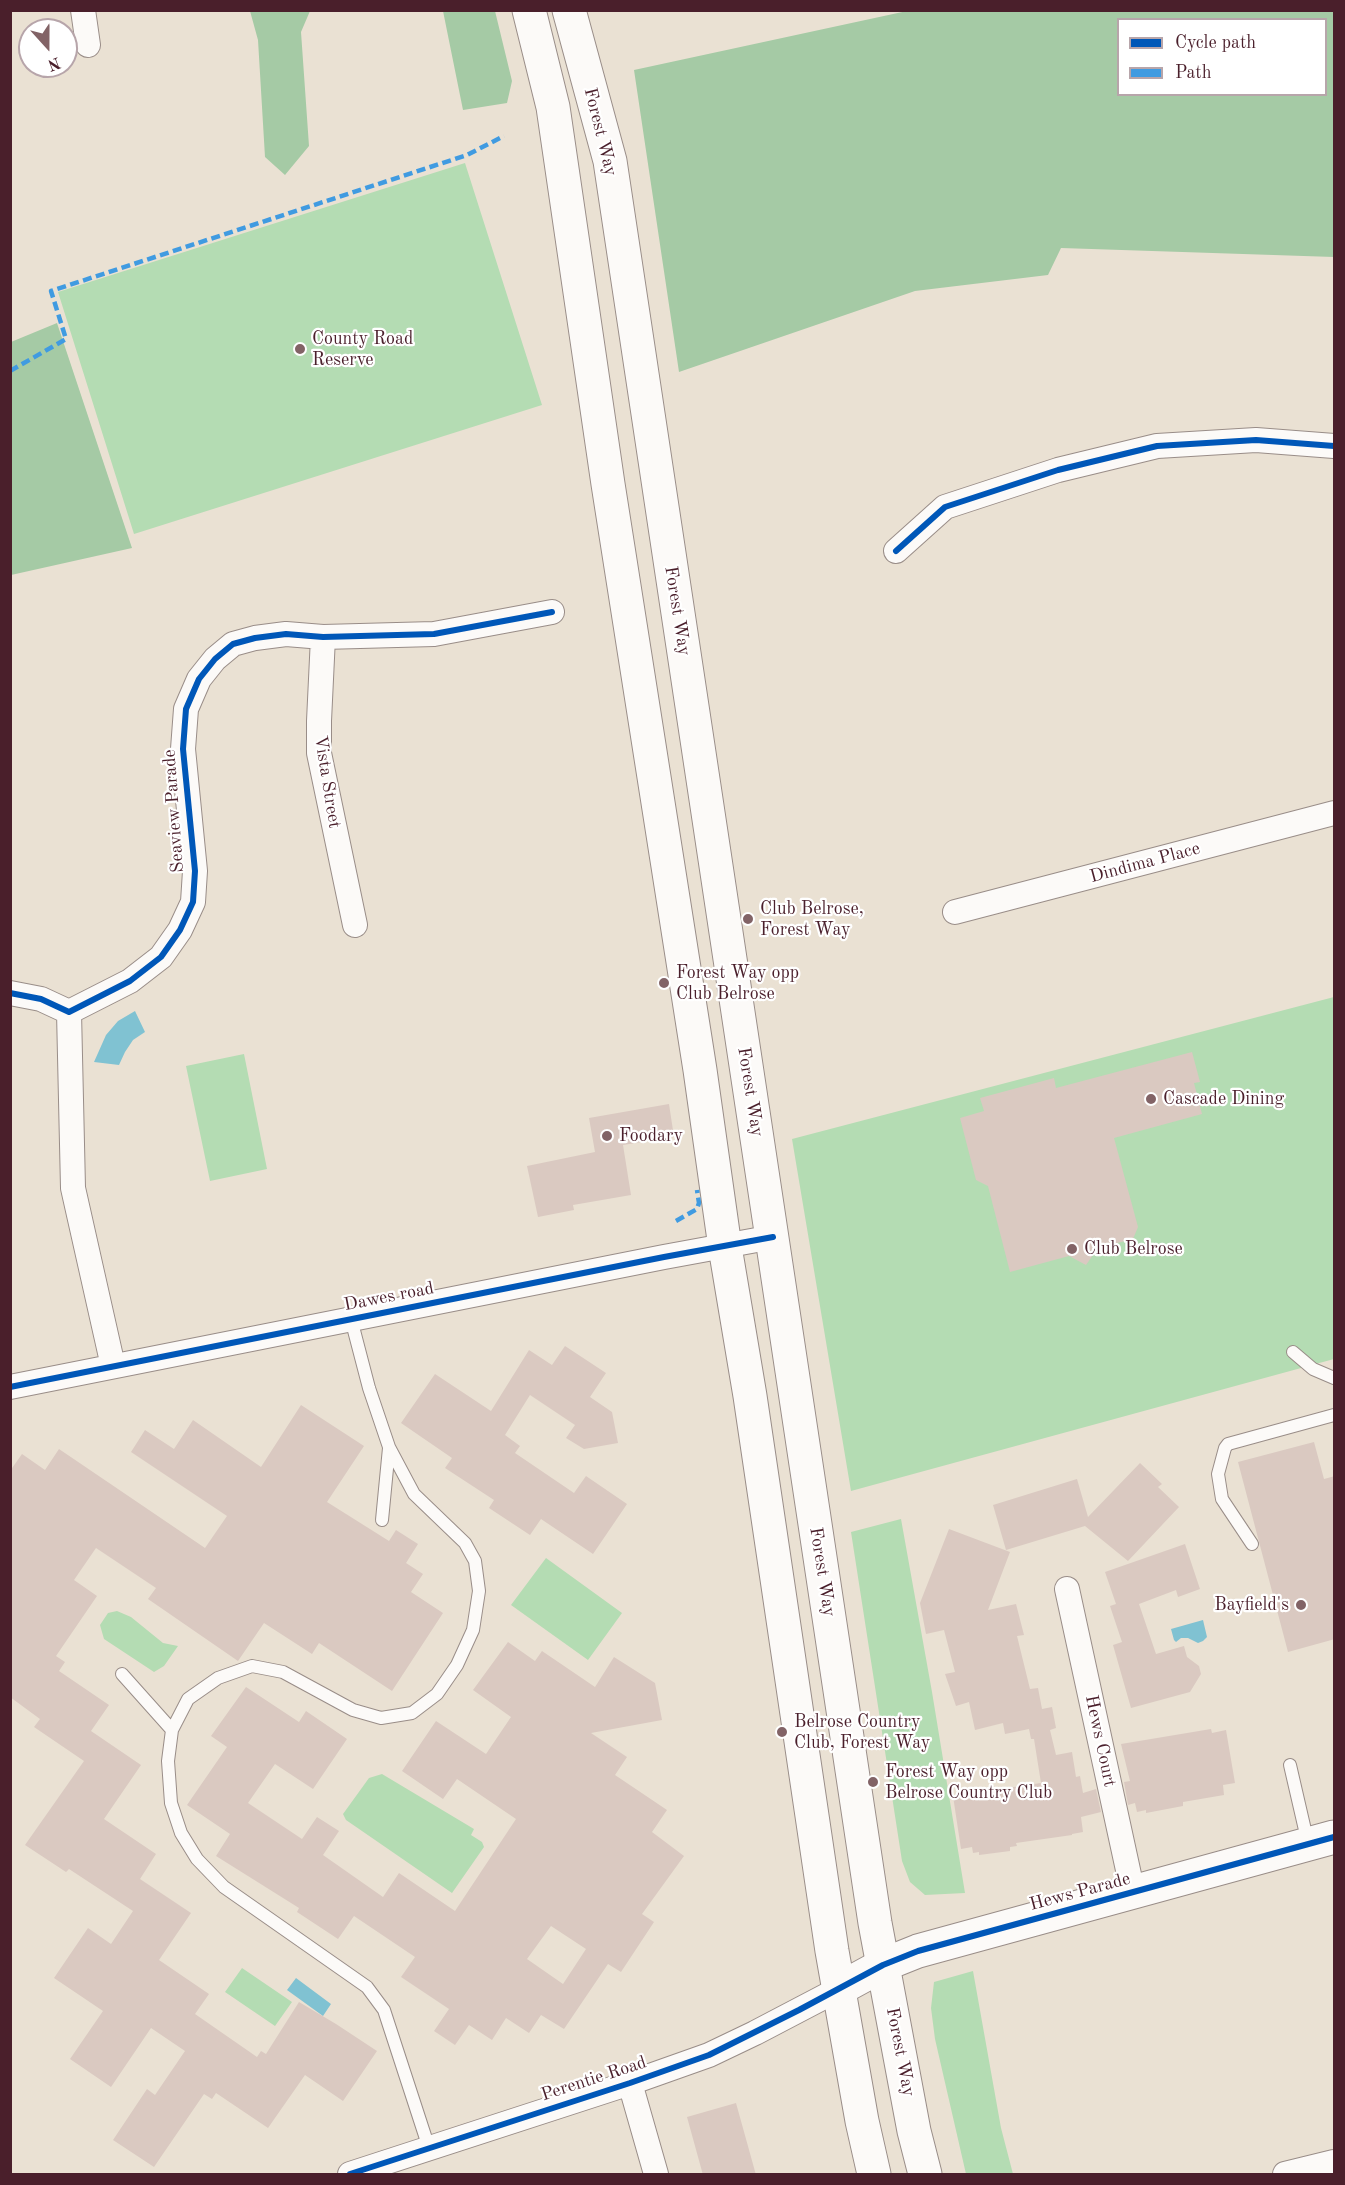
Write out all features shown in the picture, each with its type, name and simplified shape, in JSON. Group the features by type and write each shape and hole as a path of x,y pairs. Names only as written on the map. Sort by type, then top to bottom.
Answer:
{"main road":[{"path":"529,10 553,107 608,484 751,1408 807,1795 838,1989 874,2175"},
{"name":"Forest Way","path":"569,10 610,161 773,1238 817,1546 883,1965 914,2131 925,2175"},
{"name":"Hews Parade","path":"838,1989 883,1965 918,1951 1322,1841"}],"street":[{"path":"83,10 88,45"},
{"path":"896,551 945,507 1058,470 1113,456 1157,446 1256,440 1335,446"},
{"name":"Seaview Parade","path":"69,1012 130,981 161,957 180,930 193,902 195,871 183,749 186,709 199,679 215,659 233,644 255,638 286,634 323,637 434,634 552,612"},
{"name":"Vista Street","path":"323,637 318,721 319,753 355,925"},
{"name":"Dindima Place","path":"955,912 1335,813"},
{"path":"10,993 41,999 69,1012 73,1188 113,1366"},
{"name":"Dawes road","path":"10,1387 773,1238"},
{"name":"Hews Court","path":"1066,1589 1133,1893"},
{"name":"Perentie Road","path":"350,2175 630,2084 709,2055 838,1989"},
{"path":"630,2084 656,2175"},
{"path":"1285,2175 1335,2162"}],"lane":[{"path":"351,1319 369,1388 389,1447 414,1494 465,1543 475,1561 479,1591 473,1630 457,1665 437,1694 412,1713 381,1718 353,1710 283,1672 252,1666 218,1678 188,1699 172,1730 168,1761 171,1803 181,1833 197,1859 224,1887 367,1987 384,2010 429,2148"},
{"path":"1293,1352 1313,1369 1335,1378"},
{"path":"1252,1544 1222,1499 1218,1474 1225,1448 1228,1444 1335,1415"},
{"path":"382,1520 389,1447"},
{"path":"123,1674 172,1730"},
{"path":"1290,1765 1322,1841"}],"green space":[{"path":"250,11 310,11 301,32 309,146 285,175 265,157 258,40"},
{"path":"443,11 495,11 512,81 507,103 463,110"},
{"path":"907,11 1334,11 1334,257 1061,248 1048,275 915,291 679,372 634,70"},
{"name":"County Road Reserve","path":"465,163 542,405 134,534 58,292"},
{"path":"57,323 132,548 11,575 11,342"},
{"name":"Club Belrose","path":"1334,997 1334,1359 851,1491 792,1139"},
{"path":"244,1054 267,1169 210,1181 186,1066"},
{"path":"901,1519 965,1893 925,1895 910,1882 902,1861 851,1532"},
{"path":"546,1558 622,1613 588,1660 511,1605"},
{"path":"117,1611 131,1617 163,1643 178,1646 164,1666 154,1672 104,1639 100,1625 108,1613"},
{"path":"382,1774 474,1829 471,1835 482,1842 484,1847 452,1893 346,1820 343,1814 369,1778"},
{"path":"242,1968 292,2002 275,2026 225,1992"},
{"path":"973,1971 1001,2128 1013,2174 966,2174 935,2039 931,2008 934,1982"}],"water":[{"path":"135,1011 145,1032 133,1040 119,1065 94,1062 106,1035 118,1021"},
{"path":"1203,1620 1207,1637 1203,1641 1198,1643 1188,1638 1181,1638 1176,1642 1174,1640 1171,1629"},
{"path":"296,1978 331,2004 323,2016 287,1990"}],"building":[{"path":"1192,1052 1200,1082 1194,1083 1202,1114 1114,1138 1138,1227 1133,1239 1098,1248 1086,1265 1069,1256 1010,1272 988,1186 976,1180 960,1118 984,1111 980,1098 1054,1078 1056,1088"},
{"path":"669,1104 674,1137 623,1145 631,1195 573,1205 574,1210 538,1217 527,1166 595,1152 589,1118"},
{"path":"565,1346 606,1373 590,1397 612,1412 618,1443 584,1449 566,1438 575,1425 530,1395 505,1435 520,1446 515,1453 574,1493 586,1476 627,1504 593,1554 541,1519 530,1535 489,1508 494,1500 445,1468 452,1458 401,1423 435,1374 491,1411 529,1350 552,1365"},
{"path":"301,1405 364,1446 327,1502 389,1541 396,1530 418,1544 406,1563 423,1574 411,1592 443,1613 392,1691 319,1643 312,1654 264,1623 238,1661 148,1599 156,1588 96,1548 74,1580 97,1596 56,1656 65,1662 59,1671 109,1705 91,1731 141,1765 104,1819 156,1854 140,1879 191,1913 159,1960 209,1994 195,2014 257,2057 261,2051 266,2054 299,2002 377,2051 343,2101 305,2075 268,2128 216,2093 212,2099 204,2094 154,2167 113,2140 147,2089 155,2095 185,2051 151,2028 111,2087 70,2059 103,2011 54,1978 88,1928 111,1944 133,1911 69,1869 66,1872 25,1845 84,1761 34,1727 40,1719 10,1697 10,1471 22,1454 45,1470 59,1449 205,1548 227,1516 131,1452 145,1430 174,1449 193,1420 261,1467"},
{"path":"1314,1442 1324,1479 1335,1476 1335,1639 1288,1652 1238,1462"},
{"path":"1140,1463 1162,1484 1158,1487 1179,1507 1128,1561 1085,1526 1006,1550 993,1505 1077,1479 1088,1517"},
{"path":"949,1529 1010,1552 988,1610 1016,1604 1024,1635 1017,1636 1030,1689 1038,1688 1042,1709 1052,1707 1056,1728 1050,1730 1056,1755 1072,1752 1076,1777 1080,1776 1083,1793 1096,1789 1101,1812 1081,1817 1083,1832 1016,1843 1017,1846 1010,1847 1010,1851 979,1855 979,1852 973,1853 972,1847 961,1849 953,1796 1041,1783 1034,1739 1031,1739 1029,1729 1005,1734 1003,1723 975,1730 969,1702 956,1706 945,1674 955,1672 944,1630 926,1634 920,1603"},
{"path":"1185,1544 1200,1589 1178,1597 1176,1590 1139,1604 1156,1654 1184,1646 1187,1657 1199,1666 1201,1674 1190,1692 1131,1708 1113,1645 1122,1642 1110,1606 1116,1604 1105,1572"},
{"path":"508,1642 535,1661 542,1651 595,1687 614,1657 655,1683 662,1720 591,1733 627,1757 615,1775 667,1810 652,1832 684,1856 642,1914 654,1922 621,1972 608,1964 564,2029 541,2015 529,2033 506,2018 492,2040 469,2025 455,2045 434,2031 449,2009 401,1977 415,1957 354,1916 338,1939 297,1912 299,1908 216,1856 230,1834 187,1805 227,1747 211,1736 246,1687 299,1722 306,1711 347,1739 313,1789 275,1764 248,1803 302,1839 317,1817 339,1831 323,1855 383,1897 399,1873 455,1911 516,1819 457,1779 443,1799 402,1771 436,1721 486,1754 511,1717 473,1690","holes":["551,1926 586,1949 563,1984 527,1959"]},
{"path":"1211,1729 1212,1733 1226,1730 1235,1783 1223,1785 1224,1795 1183,1802 1183,1806 1146,1813 1146,1810 1137,1812 1135,1803 1128,1805 1124,1782 1130,1781 1121,1744"},
{"path":"736,2103 756,2175 703,2175 687,2117"}],"marked path":[{"path":"10,371 66,339 51,291 467,155 504,136"},
{"path":"676,1221 697,1209 699,1203 697,1190"}],"cycle path":[{"path":"896,551 945,507 1058,470 1157,446 1256,440 1334,446"},
{"path":"10,993 41,999 69,1012 130,981 161,957 180,930 193,902 195,871 183,749 186,709 199,679 215,659 233,644 255,638 286,634 323,637 434,634 552,612"},
{"path":"10,1387 773,1237"},
{"path":"350,2174 709,2055 883,1965 918,1951 1334,1837"}],"place":[{"name":"County Road Reserve","path":"300,349"},
{"name":"Club Belrose, Forest Way","path":"748,919"},
{"name":"Forest Way opp Club Belrose","path":"664,983"},
{"name":"Cascade Dining","path":"1151,1099"},
{"name":"Foodary","path":"607,1136"},
{"name":"Club Belrose","path":"1072,1249"},
{"name":"Bayfield's","path":"1301,1605"},
{"name":"Belrose Country Club, Forest Way","path":"782,1732"},
{"name":"Forest Way opp Belrose Country Club","path":"873,1782"}]}
